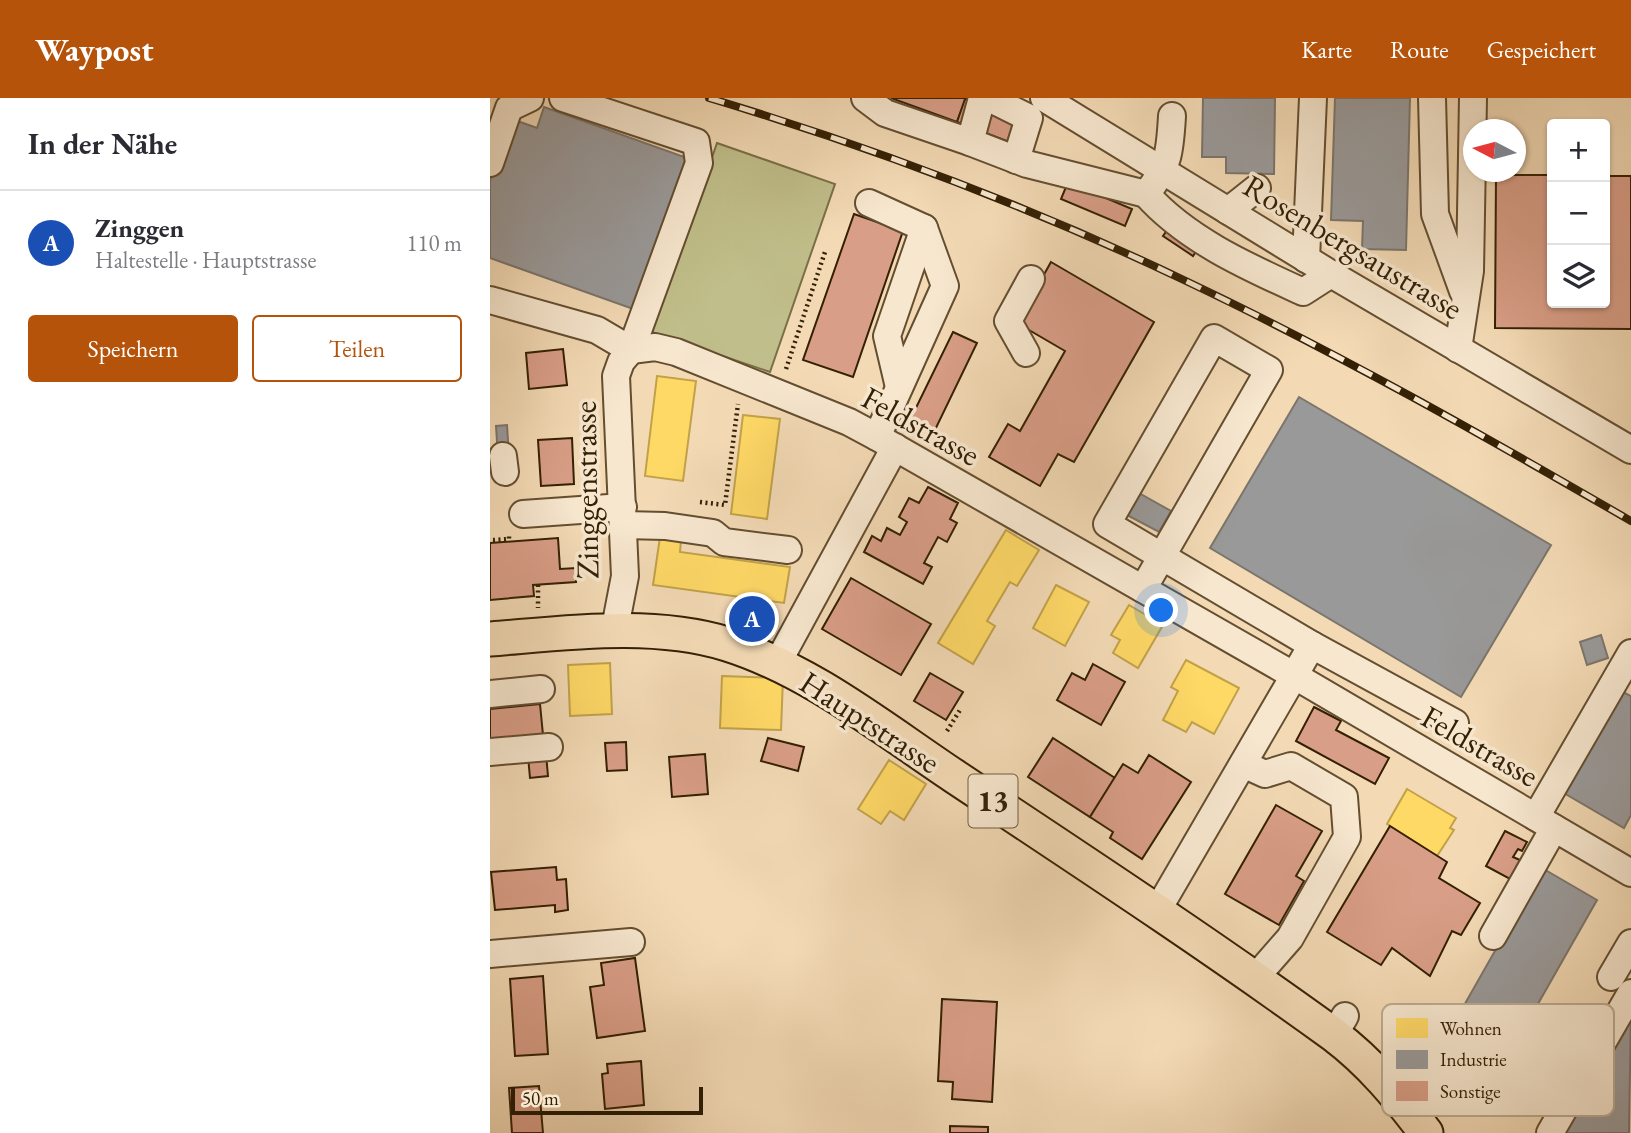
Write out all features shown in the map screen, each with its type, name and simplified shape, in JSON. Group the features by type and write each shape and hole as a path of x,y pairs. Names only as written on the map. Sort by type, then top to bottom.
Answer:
{"main road":[{"name":"Hauptstrasse","path":"490,639 614,633 701,638 777,664 805,678 1255,978 1340,1026 1357,1052 1382,1077"},
{"name":"Hauptstrasse","path":"1413,1116 1426,1133"}],"street":[{"path":"490,163 509,108 530,98"},
{"name":"Zinggenstrasse","path":"563,98 696,142 699,163 631,350 621,362 616,376 625,576 614,633"},
{"path":"865,98 886,113 992,151 1146,194 1166,217 1250,268 1303,292 1331,274"},
{"name":"Rosenbergsaustrasse","path":"1044,98 1331,274 1631,450"},
{"path":"1306,259 1313,98"},
{"path":"1432,98 1435,214 1466,299"},
{"path":"1458,349 1470,271 1473,98"},
{"path":"995,102 1030,118 992,151 995,102"},
{"path":"1146,194 1163,173 1170,150 1172,116"},
{"path":"1228,211 1257,188"},
{"path":"777,664 886,442 899,387 945,286 924,228 869,202"},
{"path":"899,387 887,336 924,228"},
{"path":"1026,353 1008,321 1031,279"},
{"path":"490,300 597,330 631,350"},
{"path":"1143,589 1162,556 1269,370 1214,338 1107,524 1162,556 1312,645 1455,723"},
{"name":"Feldstrasse","path":"631,350 655,347 676,352 849,422 886,442 961,475 1143,589 1631,873"},
{"path":"523,514 624,516 713,533 724,542 788,550"},
{"path":"1157,911 1312,645"},
{"path":"1493,936 1545,823 1631,653"},
{"path":"490,694 541,689"},
{"path":"490,752 548,747"},
{"path":"1243,764 1265,774 1291,766 1344,797 1347,837 1290,938 1255,978"},
{"path":"490,954 631,942"},
{"path":"1612,1004 1621,985 1631,943"},
{"path":"1550,1133 1558,1116"}],"path":[{"path":"778,393 826,249"},
{"path":"691,501 725,505 741,379"},
{"path":"493,540 509,539"},
{"path":"538,585 539,616"},
{"path":"947,731 960,710"}],"shaded area":[{"path":"717,143 835,184 770,372 652,332"}],"building: Wohnen":[{"path":"657,376 696,381 683,481 645,476"},
{"path":"743,415 780,419 767,519 731,514"},
{"path":"1006,530 1039,550 1017,586 1010,582 987,621 995,626 973,664 938,643"},
{"path":"660,537 681,540 680,552 790,567 784,603 653,585"},
{"path":"1056,585 1089,602 1065,646 1033,628"},
{"path":"1129,605 1163,625 1138,668 1113,653 1120,640 1111,635"},
{"path":"1186,660 1239,688 1214,734 1192,722 1186,732 1163,720 1178,691 1171,687"},
{"path":"610,663 612,714 570,716 568,665"},
{"path":"722,676 783,678 781,730 720,728"},
{"path":"889,760 926,784 904,820 890,811 881,824 858,809"},
{"path":"1407,789 1456,818 1450,828 1454,830 1437,856 1387,824"}],"building: Industrie":[{"path":"1203,98 1275,98 1274,174 1226,173 1226,157 1202,157"},
{"path":"1335,98 1410,98 1406,250 1362,249 1363,221 1331,220"},
{"path":"544,107 690,159 636,310 490,258 490,181 512,119 537,128"},
{"path":"1299,397 1551,545 1461,697 1210,548"},
{"path":"507,425 509,456 498,457 496,426"},
{"path":"1139,493 1171,511 1159,532 1127,515"},
{"path":"1601,635 1608,658 1587,665 1580,642"},
{"path":"1621,691 1631,696 1631,815 1624,828 1562,792"},
{"path":"1542,868 1597,900 1538,1004 1465,1004"},
{"path":"1631,1006 1629,1133 1558,1133 1568,1116 1614,1116 1614,1036"}],"building: Sonstige":[{"path":"891,98 966,98 957,122"},
{"path":"965,99 1036,126 1028,149 957,122"},
{"path":"1526,175 1547,175 1547,308 1610,308 1610,176 1631,176 1631,329 1495,328 1496,182 1526,182"},
{"path":"1068,182 1132,209 1125,226 1061,199"},
{"path":"1180,212 1209,232 1193,256 1163,236"},
{"path":"854,214 903,231 853,377 803,360"},
{"path":"1051,262 1154,322 1074,462 1058,454 1040,486 989,457 1008,424 1020,431 1065,351 1017,323"},
{"path":"953,332 977,343 934,432 910,420"},
{"path":"563,349 567,385 529,389 526,353"},
{"path":"572,438 574,484 541,486 538,440"},
{"path":"928,487 958,503 950,519 957,523 947,542 938,537 924,563 932,567 923,584 864,552 872,536 881,541 887,528 900,535 907,522 899,517 909,498 919,503"},
{"path":"558,538 560,569 576,568 576,582 533,585 534,596 490,600 490,543"},
{"path":"851,578 931,624 901,675 822,629"},
{"path":"1093,664 1125,682 1101,725 1057,700 1072,673 1085,680"},
{"path":"930,673 963,692 946,720 914,701"},
{"path":"540,704 543,735 490,739 490,709"},
{"path":"1314,707 1341,721 1336,730 1389,758 1375,784 1296,741"},
{"path":"768,738 804,747 798,771 761,761"},
{"path":"1053,738 1115,778 1090,817 1028,777"},
{"path":"626,742 627,770 607,771 605,743"},
{"path":"546,754 548,776 530,778 528,756"},
{"path":"705,754 708,794 672,797 669,757"},
{"path":"1149,755 1191,782 1142,859 1110,838 1113,832 1090,817 1123,764 1138,773"},
{"path":"1276,805 1322,831 1296,876 1304,881 1279,925 1225,894"},
{"path":"1390,826 1447,862 1439,878 1480,903 1461,935 1452,931 1430,976 1392,948 1381,965 1327,932"},
{"path":"1505,831 1527,842 1522,851 1518,849 1513,857 1520,860 1510,879 1486,866"},
{"path":"556,867 557,880 566,879 568,910 555,912 555,905 495,910 491,872"},
{"path":"635,958 645,1031 597,1038 590,987 604,985 601,963"},
{"path":"543,976 548,1054 515,1056 510,979"},
{"path":"942,999 997,1002 992,1102 952,1099 953,1082 938,1081"},
{"path":"641,1061 644,1105 605,1109 602,1074 608,1073 607,1064"},
{"path":"539,1086 543,1133 512,1133 509,1088"},
{"path":"950,1126 988,1127 988,1133 950,1133"}],"railway":[{"path":"709,98 892,158 1012,204 1130,255 1245,309 1357,367 1631,521"}],"place":[{"name":"Zinggen","path":"752,619"}]}
